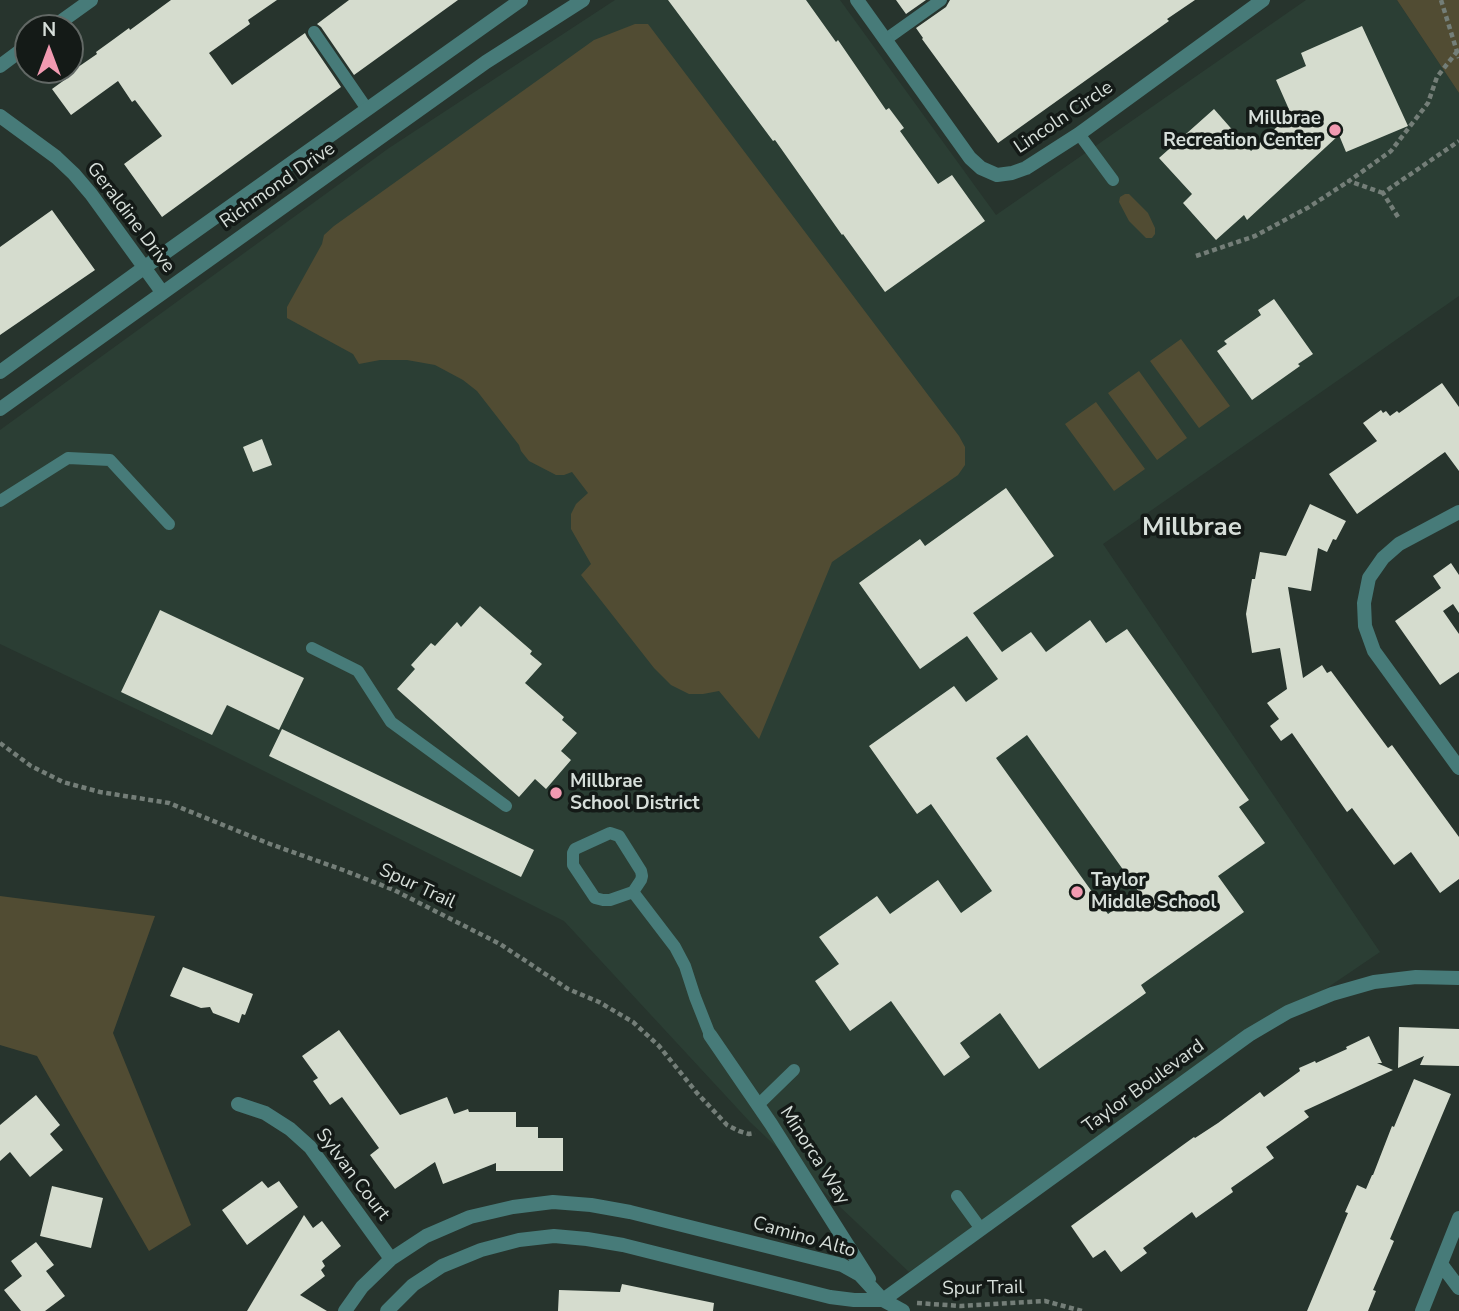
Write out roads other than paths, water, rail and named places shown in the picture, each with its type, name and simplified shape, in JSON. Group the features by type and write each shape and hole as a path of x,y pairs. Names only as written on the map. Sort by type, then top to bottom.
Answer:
{"street":[{"path":"72,14 91,0"},
{"name":"Richmond Drive","path":"0,372 521,0"},
{"name":"Richmond Drive","path":"0,409 486,62 583,0"},
{"name":"Lincoln Circle","path":"857,0 970,158 981,168 997,175 1026,168 1079,134 1263,0"},
{"name":"Geraldine Drive","path":"0,116 75,174 162,292"},
{"path":"1459,512 1399,544 1382,558 1369,578 1364,603 1365,626 1374,651 1459,768"},
{"name":"Taylor Boulevard","path":"884,1306 981,1229 1249,1035 1288,1012 1332,994 1374,982 1416,977 1459,978"},
{"name":"Minorca Way","path":"710,1035 771,1124 884,1306 903,1311"},
{"name":"Sylvan Court","path":"238,1104 265,1113 310,1146 391,1259"},
{"name":"Camino Alto","path":"345,1311 362,1287 391,1259 426,1236 470,1217 513,1207 553,1202 630,1212 842,1265 860,1275 884,1306"},
{"path":"1422,1311 1459,1218"},
{"path":"387,1311 413,1286 443,1266 481,1250 519,1240 554,1237 623,1245 830,1297 884,1306"},
{"path":"1441,1264 1459,1288"}],"lane":[{"path":"886,40 941,0"},
{"path":"314,32 367,108"},
{"path":"1079,134 1113,180"},
{"path":"0,501 68,458 110,460 169,524"},
{"path":"312,648 358,671 391,722 506,806"},
{"path":"610,833 619,836 641,871 641,880 633,892 610,900 595,898 573,866 575,849 610,833"},
{"path":"633,892 675,947 685,966 710,1035"},
{"path":"758,1105 794,1070"},
{"path":"957,1196 981,1229"}],"place":[{"name":"Millbrae Recreation Center","path":"1335,130"},
{"name":"Millbrae School District","path":"556,793"},
{"name":"Taylor Middle School","path":"1077,892"}],"district":[{"name":"Millbrae","path":"1192,529"}]}
